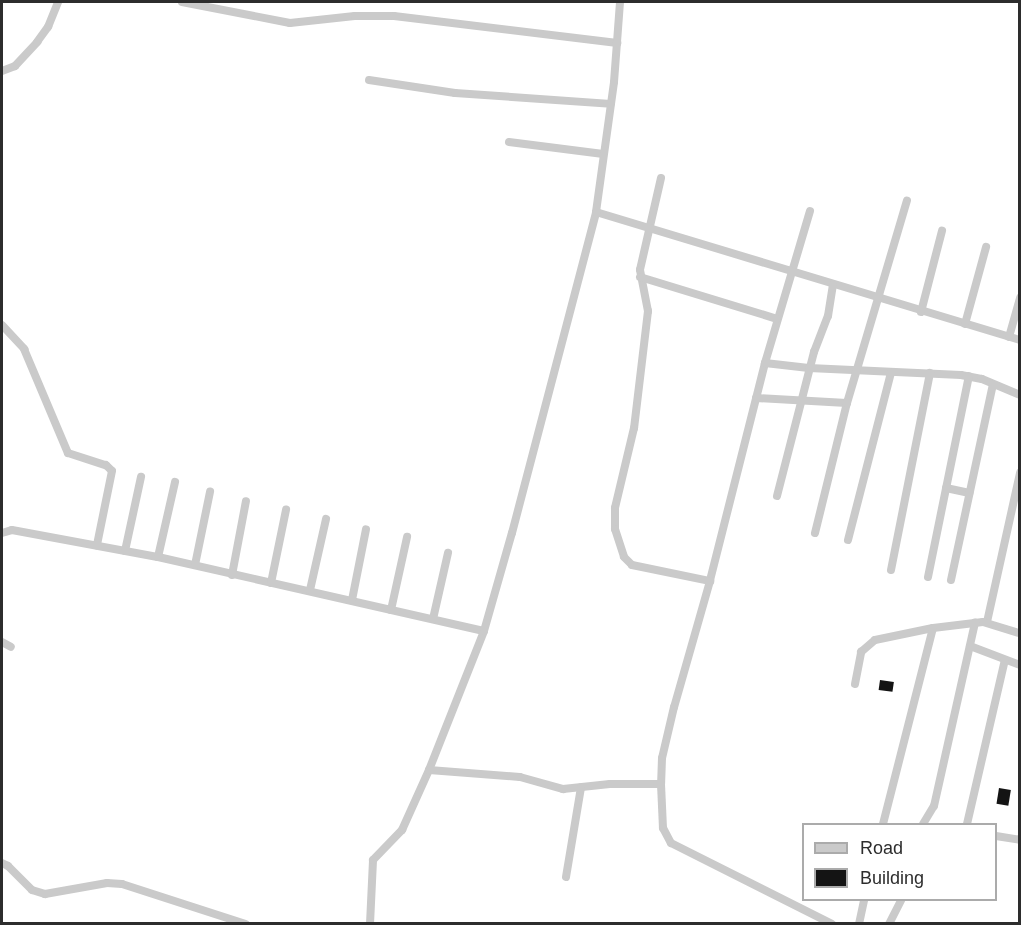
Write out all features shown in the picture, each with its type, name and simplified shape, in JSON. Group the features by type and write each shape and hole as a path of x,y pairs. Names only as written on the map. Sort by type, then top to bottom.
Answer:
{"street":[{"path":"2,71 15,66 37,42 48,27 58,2"},
{"path":"182,2 290,23 355,16 394,16 616,43"},
{"path":"370,924 373,860 402,830 429,770 484,631 596,212 611,104 620,2"},
{"path":"369,80 455,93 611,104"},
{"path":"509,142 603,154"},
{"path":"661,178 640,277 648,311 634,428 615,508 615,529 624,557 632,565 710,581"},
{"path":"815,533 847,403 907,201"},
{"path":"810,211 777,319 710,581 674,707 661,764 661,784 663,828 671,843 832,924"},
{"path":"596,212 921,312 1020,340"},
{"path":"921,312 942,231"},
{"path":"965,324 986,247"},
{"path":"640,277 777,319"},
{"path":"777,496 809,368 828,316 833,285"},
{"path":"1009,337 1020,298"},
{"path":"2,325 14,335 24,349 68,453 106,465 112,471 97,545"},
{"path":"765,363 809,368 969,376 1020,395"},
{"path":"848,540 891,372"},
{"path":"891,570 930,373"},
{"path":"928,577 969,376"},
{"path":"951,580 993,384"},
{"path":"756,398 847,403"},
{"path":"987,622 1020,473"},
{"path":"125,551 141,477"},
{"path":"158,557 175,482"},
{"path":"946,488 969,493"},
{"path":"195,565 210,492"},
{"path":"232,575 246,501"},
{"path":"272,583 286,510"},
{"path":"310,590 326,519"},
{"path":"352,600 366,529"},
{"path":"2,533 12,530 158,557 484,631"},
{"path":"391,610 407,537"},
{"path":"433,619 447,553"},
{"path":"855,684 861,652 870,643 933,628 987,622 1020,633"},
{"path":"925,823 934,806 975,623"},
{"path":"884,823 933,628"},
{"path":"2,642 10,647"},
{"path":"970,646 1020,665"},
{"path":"967,823 1005,660"},
{"path":"429,770 520,777 563,789 610,784 661,784"},
{"path":"566,877 581,787"},
{"path":"997,836 1020,840"},
{"path":"2,863 32,890 45,894 107,883 122,884 246,924"},
{"path":"859,924 864,901"},
{"path":"889,924 900,901"}],"building":[{"path":"880,680 894,682 892,692 879,690"},
{"path":"999,788 1011,790 1008,806 996,804"}]}
